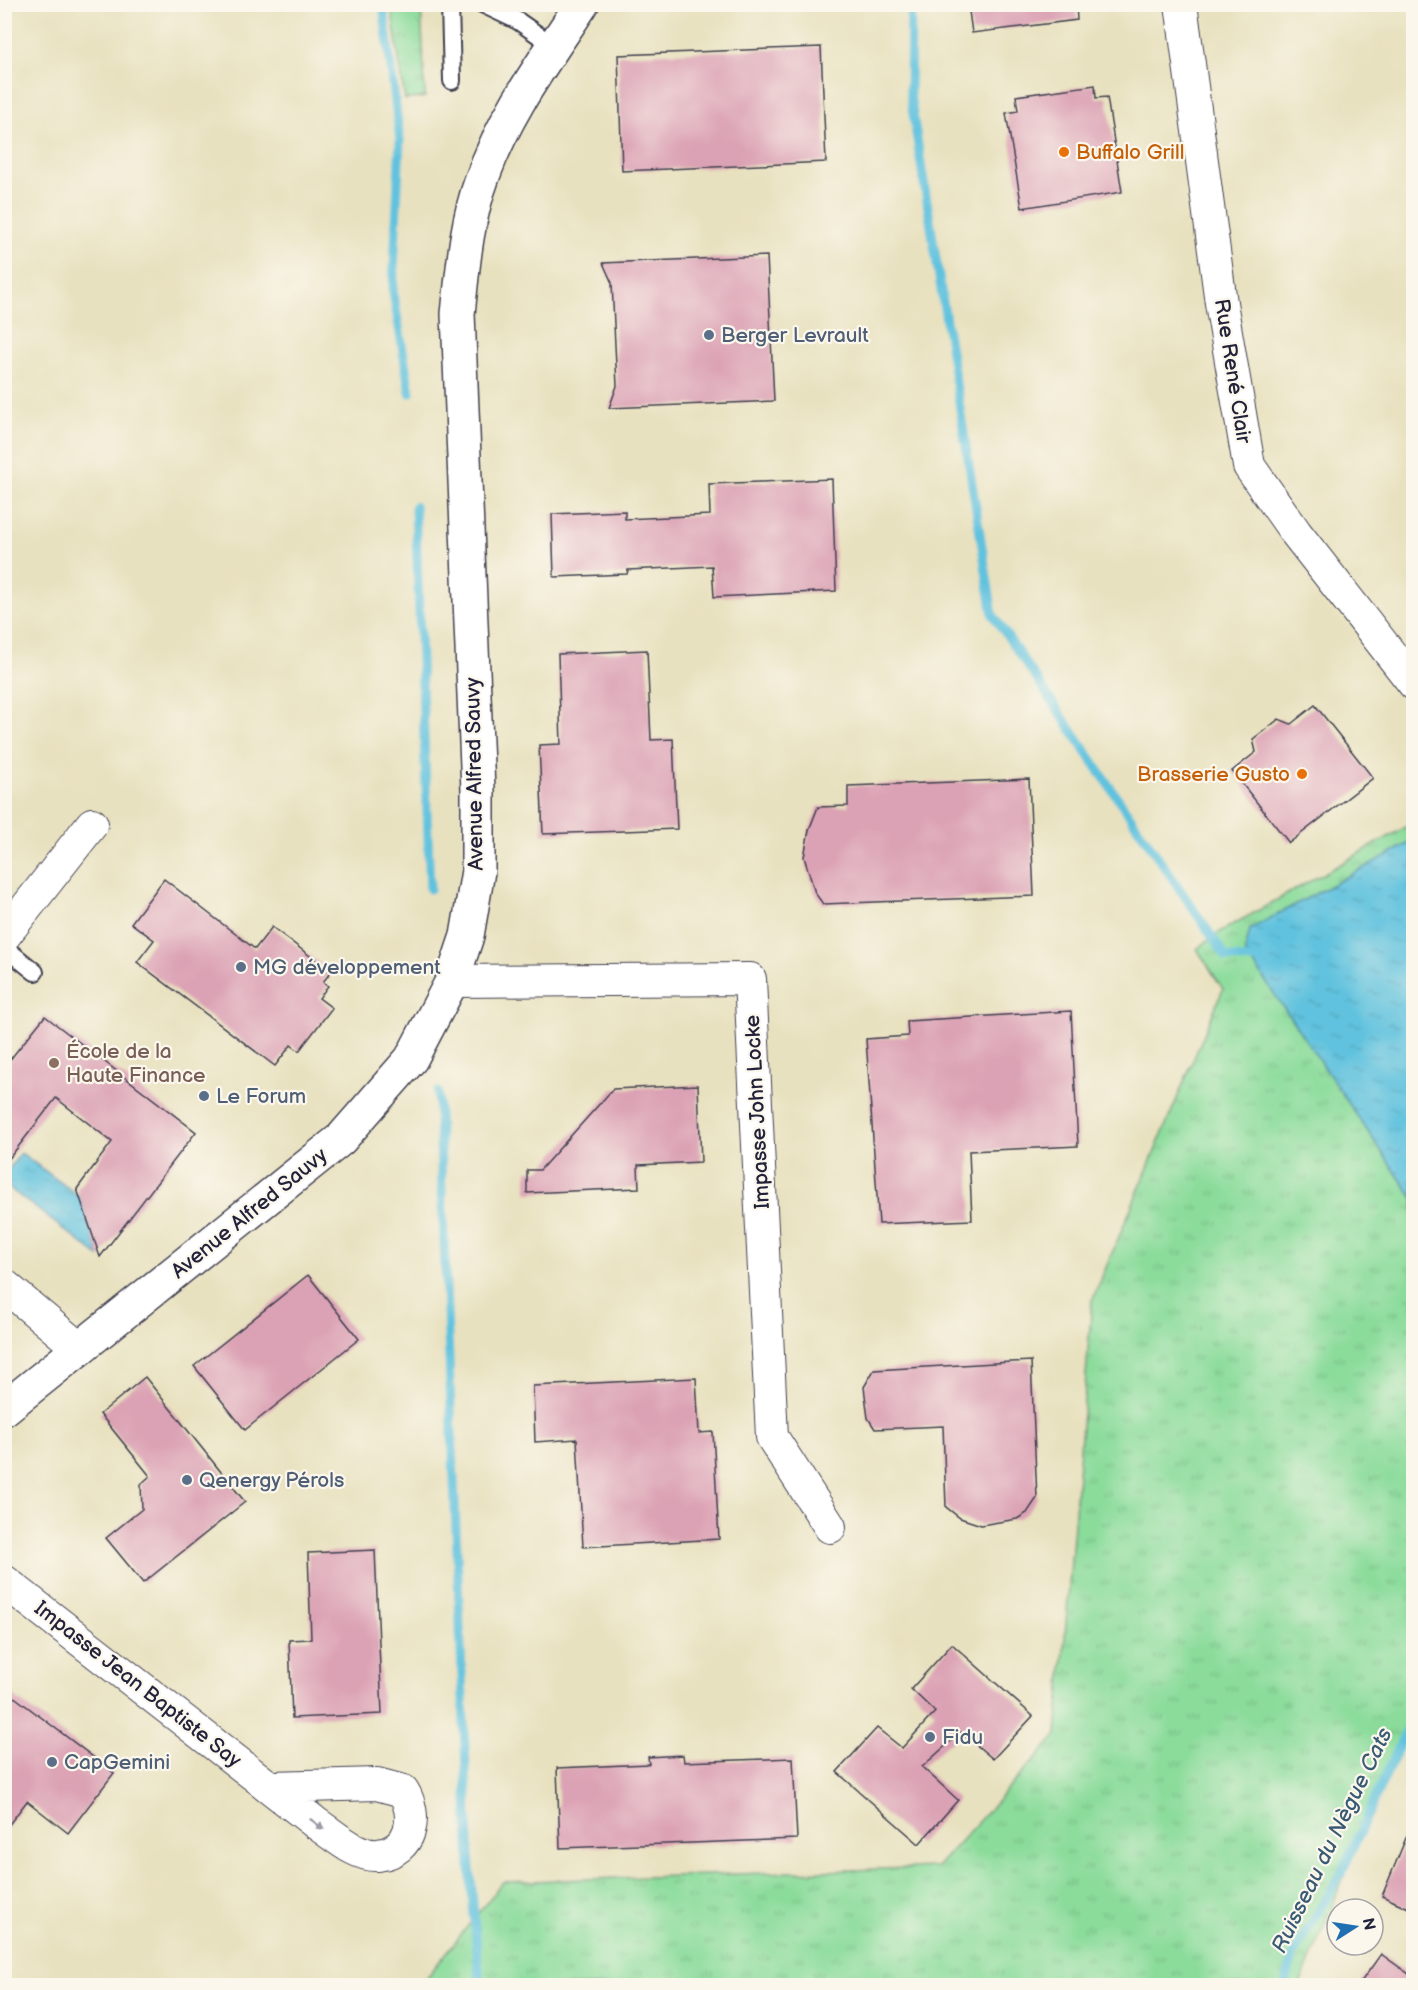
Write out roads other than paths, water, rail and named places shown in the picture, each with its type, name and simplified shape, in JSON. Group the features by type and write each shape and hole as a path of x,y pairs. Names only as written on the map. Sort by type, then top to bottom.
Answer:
{"street":[{"name":"Avenue Alfred Sauvy","path":"4,1410 341,1139 411,1059 452,981 466,936 478,870 478,778 458,314 469,226 482,179 516,105 582,4"},
{"name":"Rue René Clair","path":"1181,4 1221,303 1249,466 1302,541 1413,684"},
{"path":"4,936 92,824"},
{"name":"Impasse John Locke","path":"452,981 750,979 772,1437 830,1527"},
{"path":"4,1285 80,1349"},
{"name":"Impasse Jean Baptiste Say","path":"4,1581 271,1787"}],"lane":[{"path":"450,4 452,81"},
{"path":"482,4 518,21 554,46"},
{"path":"4,947 35,972"}],"water":[{"path":"1413,841 1413,1198 1245,951 1250,929"},
{"path":"21,1153 80,1197 100,1257 5,1185 5,1174"}],"waterway":[{"path":"383,4 400,140 393,291 410,393"},
{"path":"911,4 910,95 993,615 1226,957 1251,960"},
{"path":"415,506 430,889"},
{"path":"438,1092 470,1868 480,1986"},
{"name":"Ruisseau du Nègue Cats","path":"1285,1986 1294,1953 1341,1874 1414,1713"}],"place":[{"name":"Buffalo Grill","path":"1064,152"},
{"name":"Berger Levrault","path":"709,335"},
{"name":"Brasserie Gusto","path":"1302,774"},
{"name":"MG développement","path":"241,967"},
{"name":"École de la Haute Finance","path":"54,1063"},
{"name":"Le Forum","path":"204,1096"},
{"name":"Qenergy Pérols","path":"187,1480"},
{"name":"Fidu","path":"930,1737"},
{"name":"CapGemini","path":"52,1762"}]}
